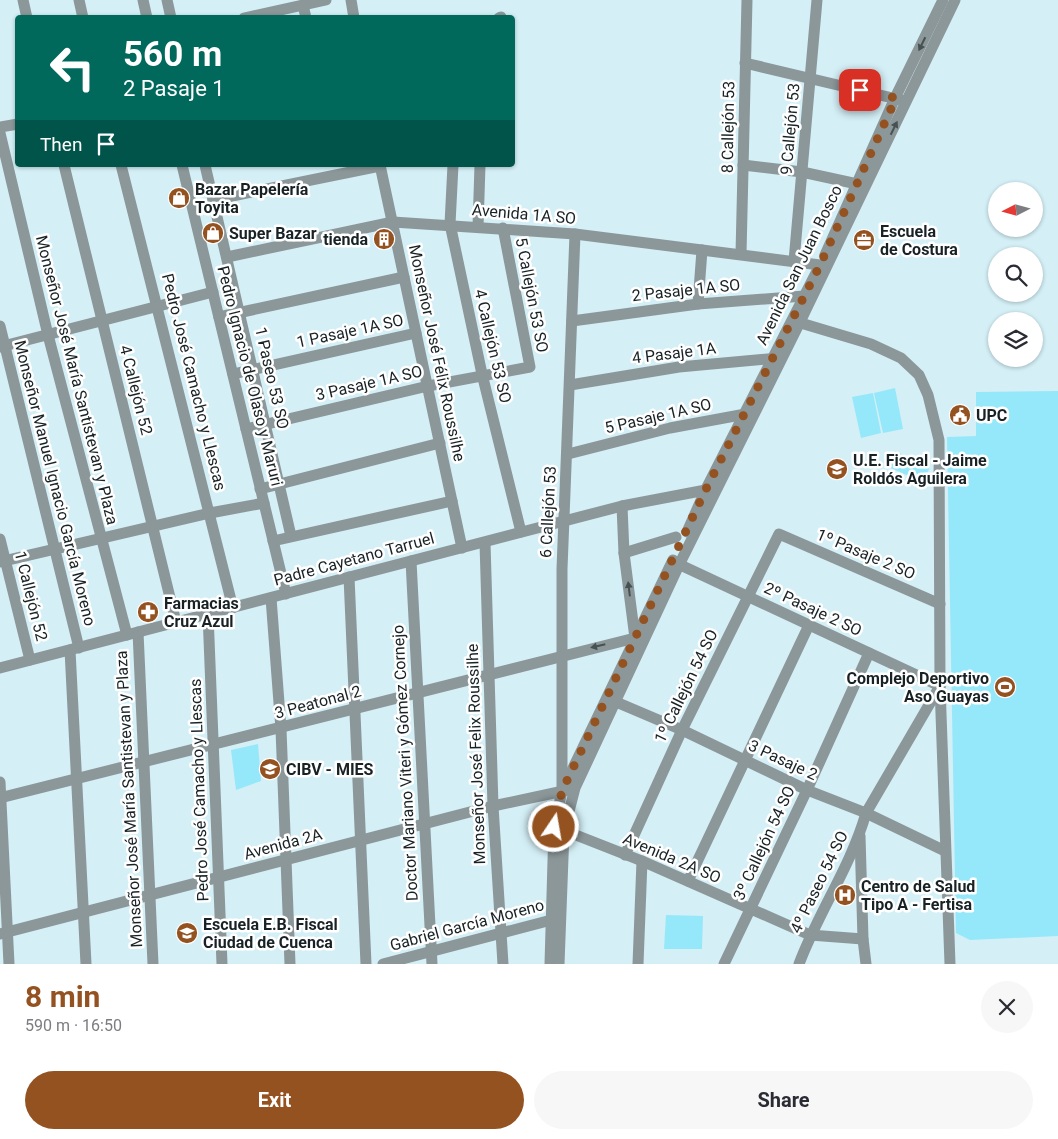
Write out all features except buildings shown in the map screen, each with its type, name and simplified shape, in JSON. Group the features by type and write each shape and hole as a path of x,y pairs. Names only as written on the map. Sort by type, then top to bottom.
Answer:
{"street":[{"path":"23,0 26,15"},
{"path":"79,0 83,15"},
{"path":"143,0 146,15"},
{"path":"167,0 170,15"},
{"path":"267,0 270,12"},
{"path":"257,15 326,0"},
{"path":"351,0 354,15"},
{"name":"8 Callejón 53","path":"741,254 747,0"},
{"name":"9 Callejón 53","path":"794,261 817,0"},
{"name":"Avenida San Juan Bosco","path":"862,184 896,98 943,0"},
{"name":"Avenida San Juan Bosco","path":"559,829 611,700 638,641 862,184 907,103 955,0"},
{"path":"303,5 305,15"},
{"path":"745,63 896,98 907,103"},
{"path":"0,127 15,124"},
{"name":"Monseñor José María Santistevan y Plaza","path":"0,133 100,539 132,634 144,761 153,964"},
{"path":"743,165 802,172 862,184"},
{"name":"4 Callejón 52","path":"64,167 176,622"},
{"name":"Pedro José Camacho y Llescas","path":"122,167 233,608"},
{"name":"Pedro Ignacio de Olaso y Maruri","path":"182,167 286,594"},
{"path":"205,167 213,200 370,167"},
{"name":"Monseñor José Félix Roussilhe","path":"380,167 462,548"},
{"name":"4 Callejón 53 SO","path":"453,167 450,224 482,374 521,532"},
{"path":"478,227 480,167"},
{"name":"1 Paseo 53 SO","path":"213,200 291,536"},
{"name":"Avenida San Juan Bosco","path":"796,321 804,296 851,207"},
{"name":"Avenida 1A SO","path":"227,257 393,222 450,224 575,234 820,265"},
{"name":"5 Callejón 53 SO","path":"503,228 530,367"},
{"name":"6 Callejón 53","path":"562,791 561,655 563,521 568,454 575,234"},
{"path":"698,304 702,250"},
{"path":"219,317 240,314 404,277"},
{"path":"2,346 213,292"},
{"name":"2 Pasaje 1A SO","path":"572,321 698,304 804,296"},
{"path":"796,321 870,344 901,358 919,375 928,396 939,440 940,686 950,964"},
{"name":"Monseñor Manuel Ignacio García Moreno","path":"0,326 2,346 55,549 75,649 75,779 86,964"},
{"name":"1 Pasaje 1A SO","path":"232,374 416,333"},
{"name":"4 Pasaje 1A","path":"570,385 678,367 777,358"},
{"name":"3 Pasaje 1A SO","path":"246,429 482,374 530,367"},
{"name":"5 Pasaje 1A SO","path":"568,454 670,428 751,413"},
{"path":"260,489 440,443"},
{"name":"Padre Cayetano Tarruel","path":"0,668 622,506 712,489"},
{"path":"273,541 452,501"},
{"path":"3,561 210,513 264,503"},
{"path":"622,506 624,553 638,641"},
{"name":"1º Pasaje 2 SO","path":"779,534 940,604"},
{"name":"1º Callejón 54 SO","path":"625,855 682,730 779,534"},
{"path":"624,553 676,536"},
{"name":"1 Callejón 52","path":"0,539 3,561 30,660"},
{"name":"Monseñor José Felix Roussilhe","path":"485,543 493,806 503,964"},
{"name":"Doctor Mariano Viteri y Gómez Cornejo","path":"411,561 432,964"},
{"name":"2º Pasaje 2 SO","path":"676,563 940,686"},
{"path":"349,577 366,964"},
{"path":"271,598 281,729 290,964"},
{"name":"Pedro José Camacho y Llescas","path":"208,614 222,964"},
{"path":"688,881 809,625"},
{"name":"3 Peatonal 2","path":"0,798 144,761 281,729 561,655 638,641"},
{"name":"3º Callejón 54 SO","path":"724,964 807,790 869,653"},
{"name":"4º Paseo 54 SO","path":"799,964 810,935 860,834 866,813 940,686"},
{"name":"Avenida San Juan Bosco","path":"558,964 556,919 562,791 611,700"},
{"name":"3 Pasaje 2","path":"611,700 682,730 807,790 866,813 945,850"},
{"path":"0,782 4,933 8,964"},
{"name":"Avenida 2A","path":"4,933 493,806 575,788"},
{"name":"Avenida 2A SO","path":"559,829 642,861 810,935 862,939"},
{"path":"860,834 862,939 866,964"},
{"path":"638,964 642,861"},
{"name":"Avenida San Juan Bosco","path":"550,964 556,919"},
{"name":"Gabriel García Moreno","path":"382,964 556,919"}],"shaded area":[{"path":"895,388 903,429 883,433 874,393"},
{"name":"Complejo Deportivo Aso Guayas","path":"1058,391 1058,936 970,940 956,933 947,437 976,436 976,392"},
{"path":"873,393 881,433 861,438 852,397"},
{"path":"895,451 930,467 923,482 888,467"},
{"path":"258,744 261,781 236,790 231,750"},
{"path":"666,915 703,916 702,949 664,949"}],"place":[{"name":"Bazar Papelería Toyita","path":"179,198"},
{"name":"Super Bazar","path":"213,233"},
{"name":"tienda","path":"384,239"},
{"name":"Escuela de Costura","path":"864,240"},
{"name":"UPC","path":"960,415"},
{"name":"U.E. Fiscal - Jaime Roldós Aguilera","path":"837,469"},
{"name":"Farmacias Cruz Azul","path":"148,612"},
{"name":"Complejo Deportivo Aso Guayas","path":"1005,687"},
{"name":"CIBV - MIES","path":"270,769"},
{"name":"Centro de Salud Tipo A - Fertisa","path":"845,895"},
{"name":"Escuela E.B. Fiscal Ciudad de Cuenca","path":"187,933"}],"route":[{"path":"554,827 562,791 608,699 706,489 746,414 772,358 820,265 896,98 860,90"}]}
